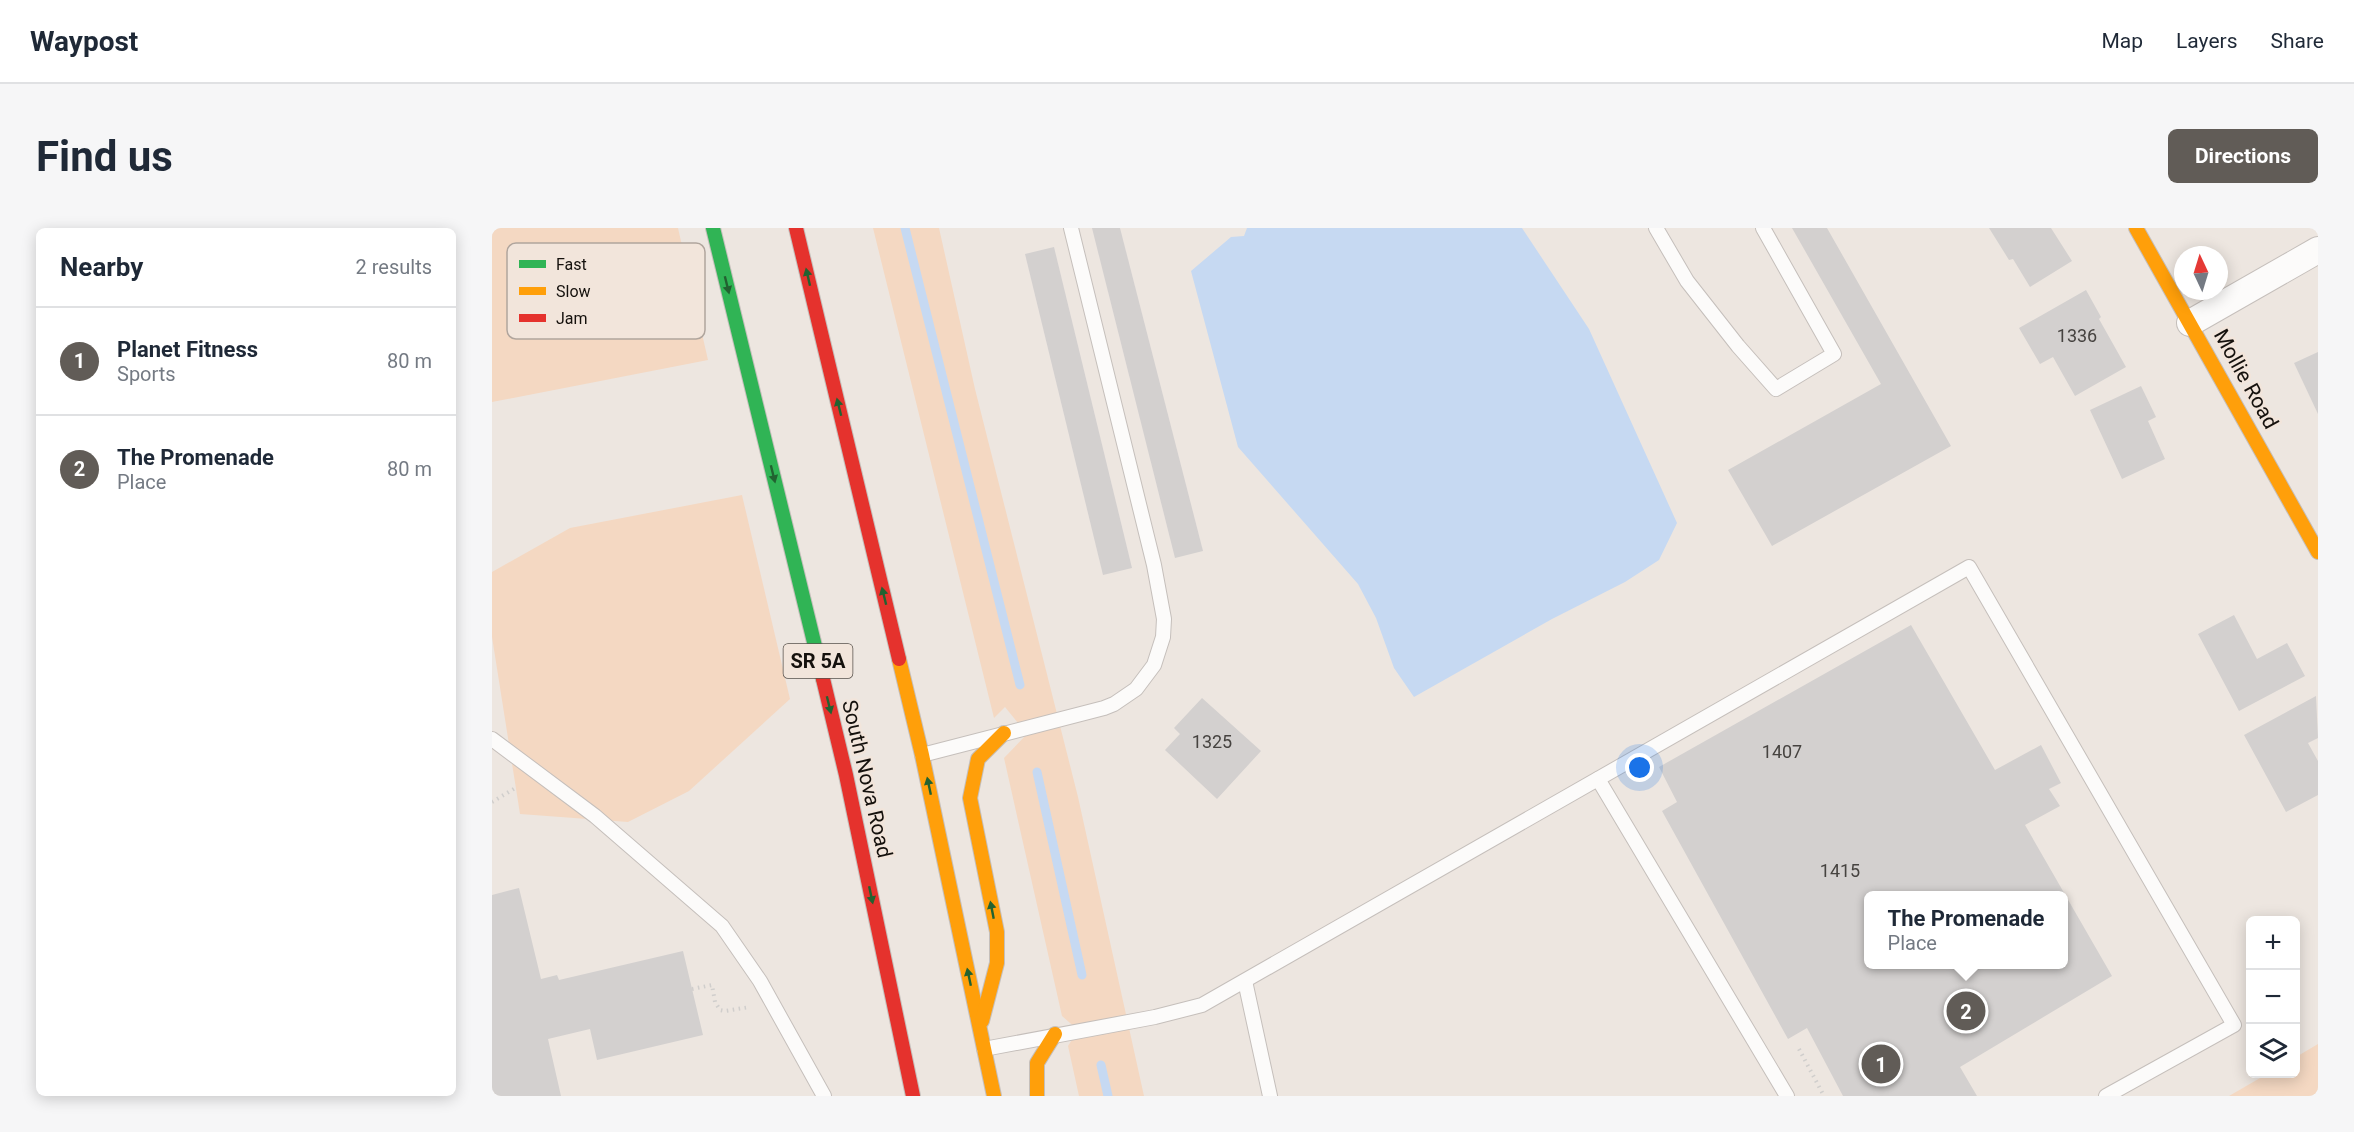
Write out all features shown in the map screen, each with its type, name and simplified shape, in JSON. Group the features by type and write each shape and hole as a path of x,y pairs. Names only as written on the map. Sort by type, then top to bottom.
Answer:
{"main road":[{"name":"South Nova Road","path":"713,228 846,775 913,1096"},
{"path":"796,228 922,754 994,1096"},
{"name":"Mollie Road","path":"2136,228 2318,552"},
{"path":"980,1028 997,963 997,932 970,798 978,759 1004,733"},
{"path":"1037,1096 1037,1063 1055,1034"}],"street":[{"path":"2190,322 2318,250"}],"lane":[{"path":"922,754 1114,704 1136,689 1154,665 1163,637 1164,619 1154,565 1071,228"},
{"path":"1656,228 1688,281 1738,346 1776,389 1834,354 1763,228"},
{"path":"984,1049 1155,1017 1202,1005 1969,567 2234,1026 2106,1096"},
{"path":"492,739 595,816 722,926 760,981 824,1096"},
{"path":"1598,779 1786,1096"},
{"path":"1245,981 1270,1096"}],"path":[{"path":"692,988 712,985 717,1007 725,1011 773,1003"},
{"path":"1799,1049 1824,1096"}],"shaded area":[{"path":"492,228 678,228 681,243 507,243 507,339 703,339 708,360 492,402"},
{"path":"873,228 939,228 975,389 1078,797 1144,1096 1079,1096 1068,1046 1078,1030 1062,1016 1004,758 1027,734 1005,707 994,718"},
{"path":"742,495 790,699 689,791 628,822 520,814 492,637 492,572 570,528"},
{"path":"2318,1044 2318,1096 2229,1096 2260,1078 2300,1078 2300,1055"}],"water":[{"path":"1247,228 1522,228 1589,329 1677,523 1659,560 1625,582 1552,619 1414,697 1394,668 1376,618 1358,584 1238,447 1191,271 1231,237 1244,236"}],"building":[{"path":"1092,228 1120,228 1203,551 1175,558"},
{"path":"1792,228 1827,228 1951,446 1772,546 1728,470 1881,384"},
{"path":"1989,228 2051,228 2072,261 2030,287 2013,259 2009,260"},
{"path":"1054,247 1132,568 1103,575 1025,254"},
{"path":"2086,290 2101,317 2099,319 2126,367 2075,396 2053,357 2040,364 2019,328"},
{"path":"2318,352 2318,414 2294,363"},
{"path":"2141,386 2156,417 2148,421 2165,459 2122,479 2090,410"},
{"path":"2234,615 2257,659 2287,643 2305,676 2239,711 2198,634"},
{"path":"1911,625 1995,770 2041,745 2061,783 2049,789 2060,806 2025,825 2063,891 1864,891 1864,969 2068,969 2068,900 2112,976 1960,1067 1977,1096 1843,1096 1807,1028 1788,1039 1662,811 1677,802 1659,767"},
{"path":"2316,696 2318,738 2308,743 2318,761 2318,795 2286,812 2244,735"},
{"path":"1202,698 1261,751 1217,799 1165,750 1180,734 1174,728"},
{"path":"519,888 541,979 557,975 559,980 683,951 703,1035 597,1060 590,1029 548,1039 561,1096 492,1096 492,895"}],"waterway":[{"path":"905,228 1020,685"},
{"path":"1037,772 1082,975"},
{"path":"1101,1065 1108,1096"}],"traffic: fast":[{"path":"713,228 823,679"}],"traffic: slow":[{"path":"2136,228 2318,552"},
{"path":"899,659 922,755 994,1096"},
{"path":"982,1021 997,963 997,932 970,798 978,759 1004,733"},
{"path":"1037,1096 1037,1063 1055,1034"}],"traffic: jam":[{"path":"796,228 899,659"},
{"path":"823,679 846,775 913,1096"}],"place":[{"name":"The Promenade","path":"1966,1011"},
{"name":"Planet Fitness","path":"1881,1064"}]}
